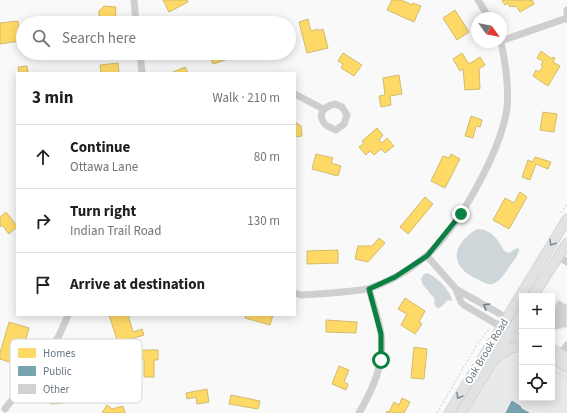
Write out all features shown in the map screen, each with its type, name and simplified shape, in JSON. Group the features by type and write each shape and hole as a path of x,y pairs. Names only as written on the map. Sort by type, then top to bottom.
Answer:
{"main road":[{"name":"Oak Brook Road","path":"449,413 567,219"},
{"path":"535,293 567,243"},
{"name":"Oak Brook Road","path":"461,413 494,358 515,330 519,320"},
{"path":"494,358 511,348 519,347"},
{"path":"555,351 564,356"},
{"path":"555,360 567,367"}],"street":[{"path":"134,0 135,16"},
{"path":"478,0 485,12"},
{"path":"507,39 567,19 567,10"},
{"path":"296,293 301,295 369,289 395,277 427,256 461,214 497,145 507,108 506,66 502,48"},
{"path":"141,60 142,72"},
{"path":"296,95 324,109"},
{"path":"427,256 456,289 461,302 464,305 515,330"},
{"path":"559,256 567,262"},
{"path":"359,413 374,384 381,360 381,334 369,289"},
{"path":"456,289 475,299 503,323"},
{"path":"56,339 68,316"},
{"path":"564,356 567,345"}],"path":[{"path":"437,413 478,343 488,331"},
{"path":"555,372 567,378"}],"shaded area":[{"path":"477,229 482,229 494,236 504,251 509,253 519,248 517,256 504,274 500,279 492,284 484,283 468,274 461,268 458,261 458,248 462,241"},
{"path":"427,273 443,285 449,293 452,301 448,300 438,308 435,306 434,298 423,285 421,278"},
{"path":"511,336 519,341 519,401 555,401 555,363 567,371 567,413 466,413"}],"building: Homes":[{"path":"163,0 187,0 188,2 169,12"},
{"path":"392,0 401,0 412,5 413,3 421,6 414,22 387,10"},
{"path":"502,0 532,0 534,4 520,12 516,6 510,7 508,3 505,5"},
{"path":"104,6 116,7 115,16 99,16 99,11"},
{"path":"455,10 469,32 457,40 443,18"},
{"path":"308,19 311,31 318,29 319,31 323,29 328,48 307,53 299,22"},
{"path":"16,21 16,42 0,44 0,23"},
{"path":"541,51 552,59 553,57 555,58 553,62 560,66 548,86 533,76 536,70 539,72 543,66 541,65 543,61 537,58"},
{"path":"343,53 362,65 354,76 341,68 343,64 338,61"},
{"path":"462,53 469,64 480,57 485,65 479,69 480,89 465,90 463,69 460,71 453,59"},
{"path":"212,60 225,60 213,64"},
{"path":"118,63 119,72 101,72 100,65"},
{"path":"27,66 28,72 19,72 18,67"},
{"path":"185,67 188,72 173,72"},
{"path":"399,75 402,94 390,96 391,105 381,107 379,96 385,95 383,78"},
{"path":"543,112 557,114 554,132 540,130"},
{"path":"471,116 482,120 480,127 476,126 473,138 465,136"},
{"path":"296,123 301,126 302,136 296,137"},
{"path":"377,128 383,135 379,140 382,143 387,138 394,146 385,153 381,149 374,155 370,151 366,155 359,147 364,143 362,141"},
{"path":"316,154 333,158 331,163 341,166 338,176 312,169"},
{"path":"451,154 460,159 445,188 431,181 443,156 449,158"},
{"path":"535,157 551,162 548,169 536,164 530,180 522,177 528,160 533,162"},
{"path":"520,192 527,197 509,229 493,220 505,198 514,203"},
{"path":"425,197 433,204 408,234 400,227"},
{"path":"6,212 16,225 16,228 9,234 2,225 0,227 0,217"},
{"path":"379,238 385,243 368,262 355,259 358,246 372,246"},
{"path":"338,250 338,263 307,264 307,251"},
{"path":"405,298 425,311 419,322 422,324 415,334 401,325 407,314 398,309"},
{"path":"109,316 128,316 133,332 142,329 144,335 131,339 117,339"},
{"path":"246,316 273,316 270,325 245,318"},
{"path":"326,320 357,322 356,333 326,332"},
{"path":"9,322 29,328 26,339 10,339 10,362 0,359 0,353"},
{"path":"414,347 427,349 424,379 411,378"},
{"path":"142,350 158,350 158,360 154,360 154,377 144,377 144,359 142,359"},
{"path":"339,366 349,370 344,382 348,384 346,390 332,384"},
{"path":"207,389 209,402 197,404 196,397 187,399 186,393"},
{"path":"231,395 260,401 258,409 229,404"},
{"path":"402,398 410,402 404,413 386,413 387,411 389,412 394,402 399,405"},
{"path":"107,405 112,409 123,406 125,413 102,413"}],"building: Public":[{"path":"512,401 521,407 520,408 529,413 506,413"}],"building: Other":[{"path":"558,300 567,305 567,327 555,330 555,306"}],"route":[{"path":"381,360 381,334 369,289 416,265 427,256 461,214"}]}
